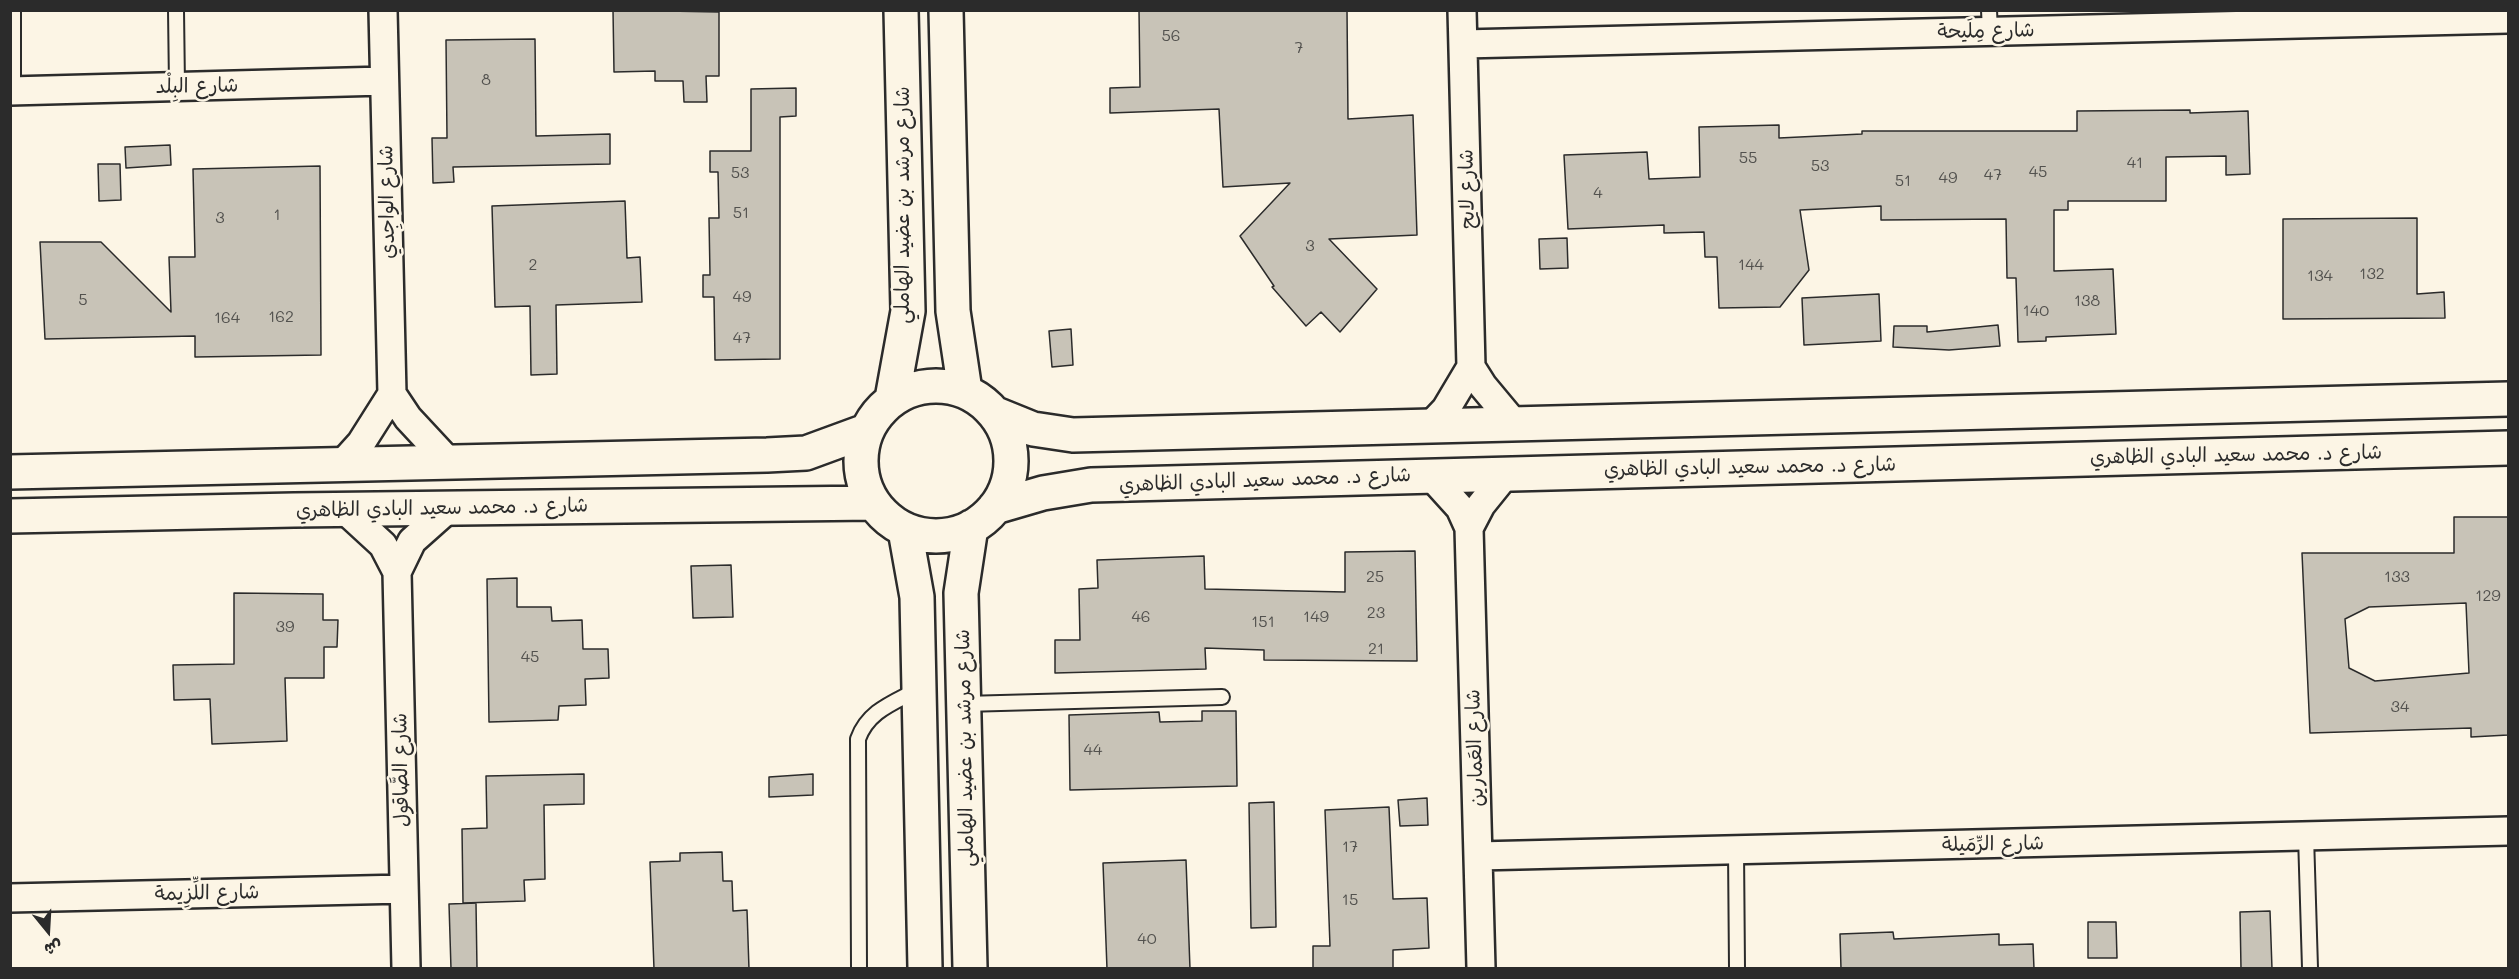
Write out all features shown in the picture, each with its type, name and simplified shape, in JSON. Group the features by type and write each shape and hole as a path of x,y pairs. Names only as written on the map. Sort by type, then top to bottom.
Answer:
{"street":[{"name":"شارع الواجِدي","path":"383,10 392,394"},
{"name":"شارع مرشد بن عضيد الهاملي","path":"892,399 908,311 901,10"},
{"path":"946,10 953,311 965,391"},
{"name":"شارع لايح","path":"1462,10 1472,367"},
{"name":"شارع مِلَيحة","path":"1463,44 1990,21 2508,19"},
{"name":"شارع البِلْد","path":"12,91 384,81"},
{"path":"1429,427 1446,410 1472,367 1483,386 1513,422"},
{"path":"941,385 965,391 982,400 996,414 1007,433 1011,454 1010,477 1003,497 983,517 950,535 927,536 905,530 887,518 873,503 863,480 861,455 867,431 878,413 892,399 915,388 941,385"},
{"path":"342,465 361,443 392,394 408,418 448,461"},
{"path":"996,414 1033,429 1073,435 1429,427 1513,422 2508,399"},
{"path":"1658,419 1663,469"},
{"path":"10,472 806,453 867,431"},
{"name":"شارع د. محمد سعيد البادي الظاهري","path":"983,517 1042,493 1091,485 2508,448"},
{"path":"294,510 274,496 274,489 276,478 296,466"},
{"path":"1469,528 1482,505 1506,474"},
{"name":"شارع العَمارين","path":"1431,476 1460,508 1469,528 1481,969"},
{"name":"شارع د. محمد سعيد البادي الظاهري","path":"10,516 783,502 873,503"},
{"name":"شارع الصَّاقول","path":"397,572 412,541 448,509"},
{"name":"شارع الصَّاقول","path":"346,511 383,545 397,572 406,969"},
{"name":"شارع مرشد بن عضيد الهاملي","path":"970,969 961,593 983,517"},
{"path":"905,530 917,597 925,969"},
{"name":"شارع الرِّمَيلة","path":"1478,856 2508,831"},
{"name":"شارع اللِّزِيمة","path":"10,898 404,889"}],"lane":[{"path":"12,91 13,10"},
{"path":"176,10 177,86"},
{"path":"860,969 858,739 862,728 874,714 919,688"},
{"path":"964,704 1222,698"},
{"path":"2306,836 2310,969"},
{"path":"1736,850 1737,969"}],"building":[{"path":"613,10 719,12 719,76 706,76 707,102 684,102 683,81 655,81 655,71 614,72"},
{"path":"1139,10 1347,10 1348,119 1413,115 1417,235 1329,239 1377,289 1340,332 1321,312 1306,326 1272,287 1274,286 1240,236 1290,183 1223,187 1219,109 1110,113 1110,88 1140,87"},
{"path":"535,39 536,136 610,134 610,164 453,167 454,182 433,183 432,138 447,138 446,40"},
{"path":"796,88 796,116 780,117 780,359 715,360 714,297 703,297 703,275 710,275 709,218 719,218 718,172 710,172 710,151 751,151 751,89"},
{"path":"2190,110 2190,113 2248,111 2250,174 2226,175 2226,156 2166,157 2166,201 2068,201 2068,210 2054,210 2054,271 2113,269 2116,334 2046,337 2046,341 2018,342 2016,278 2007,278 2006,219 1881,220 1881,206 1800,210 1809,270 1780,307 1719,308 1717,257 1705,257 1704,232 1664,233 1664,225 1568,229 1564,155 1647,152 1649,179 1700,177 1699,127 1779,125 1779,138 1862,134 1862,131 2077,131 2077,111"},
{"path":"170,145 171,165 126,168 125,147"},
{"path":"98,164 120,164 121,200 99,201"},
{"path":"320,166 321,355 195,357 195,336 45,339 40,242 101,242 171,312 169,257 195,257 193,169"},
{"path":"625,201 627,258 640,257 642,302 556,305 557,374 531,375 530,306 495,307 492,206"},
{"path":"2417,218 2417,294 2444,292 2445,318 2283,319 2283,219"},
{"path":"1567,238 1568,268 1540,269 1539,239"},
{"path":"1879,294 1881,341 1804,345 1802,298"},
{"path":"1998,325 2000,346 1949,350 1893,347 1894,326 1927,326 1927,332"},
{"path":"1071,329 1073,365 1052,367 1049,331"},
{"path":"2454,517 2508,517 2508,735 2471,737 2471,728 2310,733 2302,553 2454,553","holes":["2466,603 2469,673 2375,681 2349,668 2345,619 2369,607"]},
{"path":"1415,551 1417,661 1264,660 1264,650 1205,648 1206,669 1055,673 1055,640 1080,640 1079,589 1098,588 1097,560 1204,556 1205,589 1345,592 1345,552"},
{"path":"731,565 733,617 693,618 691,566"},
{"path":"517,578 517,607 551,607 552,621 582,620 583,649 608,649 609,678 585,679 586,705 559,706 558,720 489,722 487,579"},
{"path":"234,593 323,594 323,620 338,620 337,647 324,647 324,678 285,678 287,741 212,744 210,699 174,700 173,665 234,664"},
{"path":"1202,711 1236,711 1237,786 1070,790 1069,715 1159,712 1160,722 1202,721"},
{"path":"584,774 584,804 544,805 545,879 524,880 525,901 463,903 462,829 487,828 486,776"},
{"path":"813,774 813,795 769,797 769,777"},
{"path":"1427,798 1428,825 1400,826 1398,800"},
{"path":"1274,802 1276,927 1251,928 1249,803"},
{"path":"1389,807 1393,899 1427,898 1429,948 1393,950 1393,969 1313,969 1313,946 1330,946 1325,810"},
{"path":"722,852 723,881 732,881 733,911 747,910 749,969 654,969 650,862 680,861 680,853"},
{"path":"1186,860 1190,969 1107,969 1103,863"},
{"path":"476,903 477,969 451,969 449,904"},
{"path":"2270,911 2272,969 2241,969 2240,912"},
{"path":"2088,922 2116,922 2117,958 2088,958"},
{"path":"1893,932 1894,939 1999,934 1999,945 2033,944 2034,969 1841,969 1840,934"}]}
